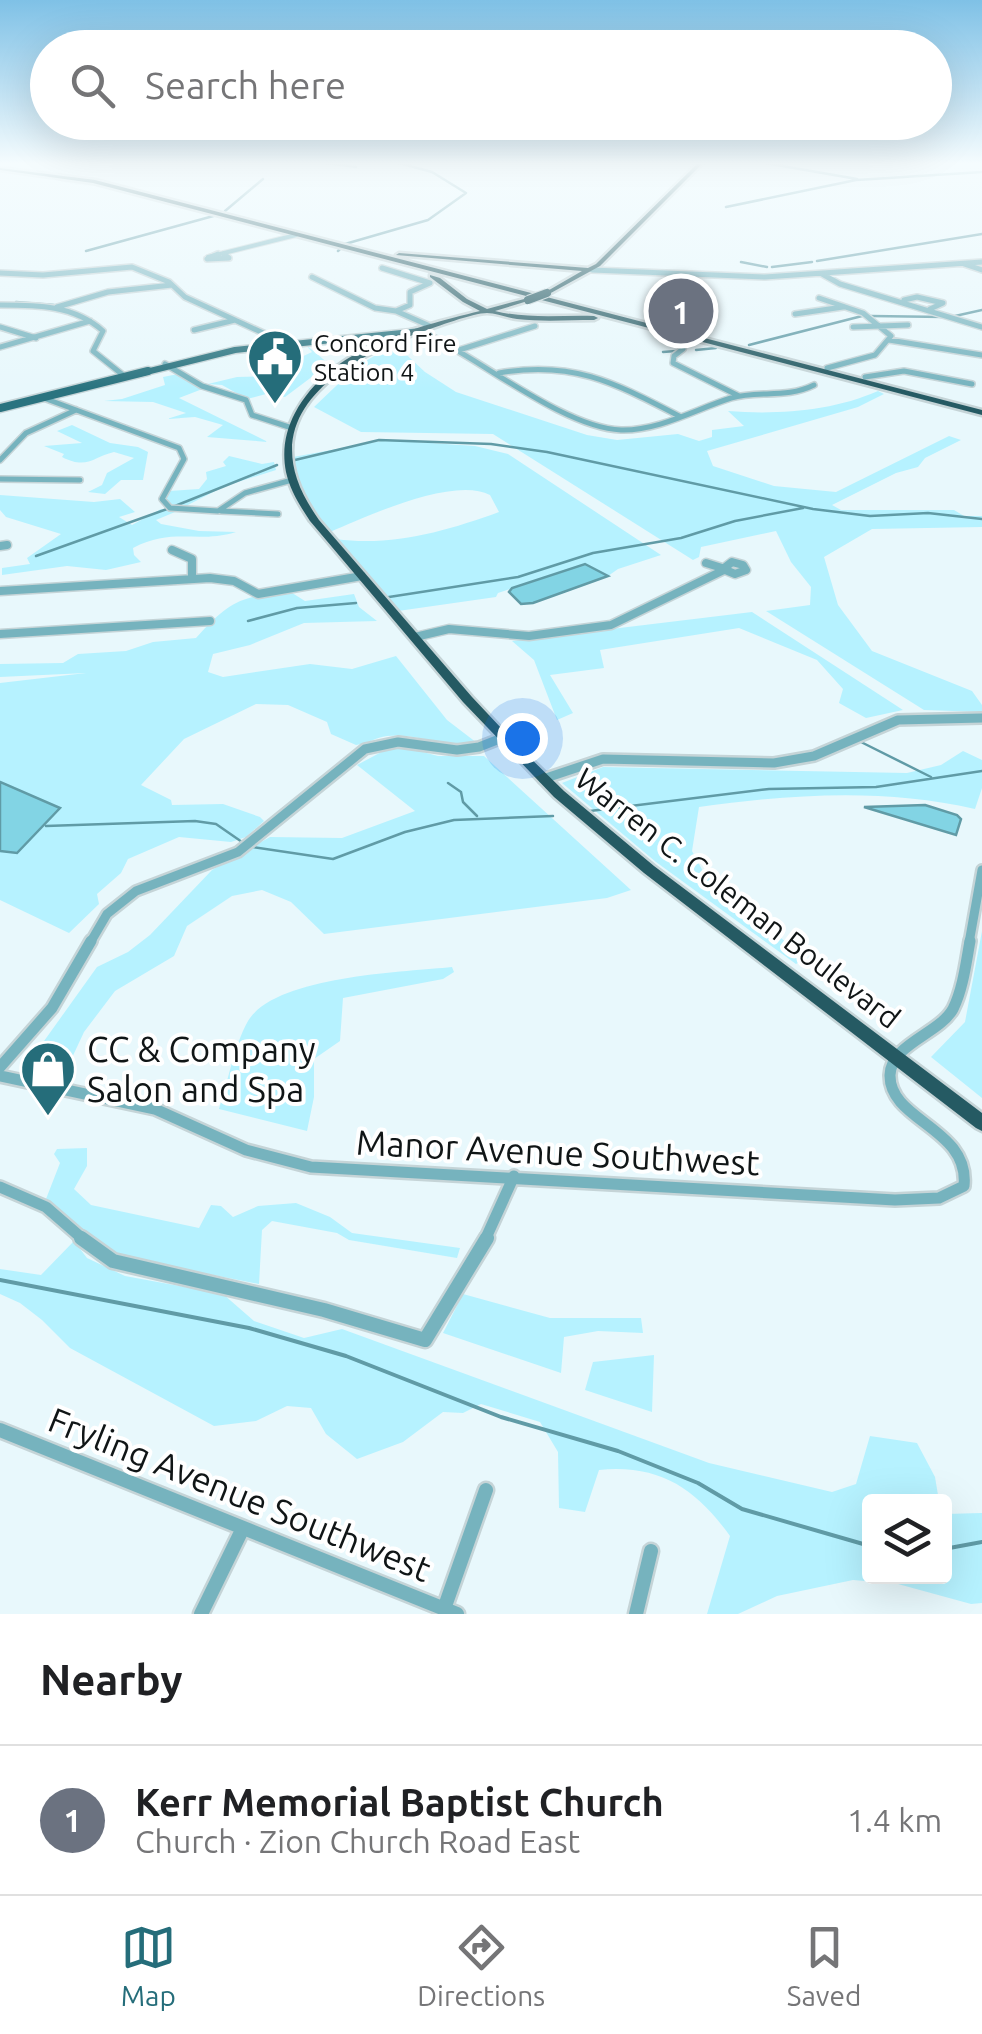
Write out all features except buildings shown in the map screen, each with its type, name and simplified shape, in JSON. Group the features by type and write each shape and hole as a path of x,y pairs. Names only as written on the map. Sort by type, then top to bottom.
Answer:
{"highway":[{"path":"309,238 980,409"},
{"path":"319,238 980,409"},
{"path":"292,480 288,448 292,428 316,389 342,367 397,335 547,293 592,270 625,238"},
{"path":"347,246 403,255 592,270"},
{"path":"368,254 433,276 467,302 488,311 529,320 586,318 634,323"},
{"path":"485,282 466,271 492,264 592,270"},
{"path":"342,367 422,328"},
{"name":"Warren C. Coleman Boulevard","path":"292,480 308,510 362,576 502,738 544,779 637,861 982,1123"}],"main road":[{"path":"0,408 165,364 284,344 397,335"}],"street":[{"path":"223,254 283,238"},
{"path":"592,270 743,277 962,262 982,266"},
{"path":"962,262 982,266"},
{"path":"0,273 54,274 130,266 172,285 186,298 284,344"},
{"path":"382,268 430,283 410,292 410,305 396,312"},
{"path":"820,272 840,284 982,327"},
{"path":"312,277 375,308 396,312 499,373 605,428 625,430 738,396 787,397 814,385"},
{"path":"54,308 108,292 172,285"},
{"path":"901,300 918,297 943,303 928,309"},
{"path":"820,298 846,307 890,332 889,340 871,357 827,368"},
{"path":"0,305 54,308 90,321 103,332 93,351 124,375"},
{"path":"795,314 846,307"},
{"path":"194,330 235,320"},
{"path":"970,323 982,320"},
{"path":"0,346 90,321"},
{"path":"853,327 908,325"},
{"path":"459,350 535,326"},
{"path":"0,327 39,338"},
{"path":"889,340 982,355"},
{"path":"950,348 958,342"},
{"path":"684,349 674,356 673,363 738,396"},
{"path":"165,364 200,384 246,400 252,416 292,428"},
{"path":"499,373 535,367 582,370 679,416"},
{"path":"863,379 904,371 972,384"},
{"path":"41,397 178,448 184,458 162,496 163,504 194,512 278,514"},
{"path":"0,460 26,433 76,410"},
{"path":"0,479 80,480"},
{"path":"218,510 245,493 292,480"},
{"path":"172,550 192,559 192,579"},
{"path":"706,564 738,574 749,572"},
{"path":"414,637 448,629 529,636 611,625 724,569"},
{"path":"0,591 226,579 258,594 362,576"},
{"path":"0,634 210,621"},
{"path":"544,779 603,760 774,762 814,756 898,720 982,718"},
{"path":"0,1067 52,1008 107,914 136,890 238,852 365,749 388,740 408,739 470,750 502,738"},
{"path":"896,1058 951,1013 982,870"},
{"name":"Manor Avenue Southwest","path":"0,1076 155,1109 246,1150 286,1163 354,1170 920,1200 954,1195 966,1181 966,1167 948,1137 894,1091 890,1074 896,1058"},
{"path":"0,1187 46,1207 113,1261 324,1310 425,1340 484,1243 514,1176"},
{"name":"Fryling Avenue Southwest","path":"0,1430 451,1612"},
{"path":"451,1612 486,1490"},
{"path":"201,1614 242,1528"},
{"path":"636,1614 651,1551"}],"shaded area":[{"path":"305,344 329,364 285,397 266,394 247,399 222,385 208,384 237,377 283,376 293,361 312,352"},
{"path":"395,344 425,372 456,392 587,435 617,440 678,434 699,441 712,437 712,430 744,426 728,411 804,410 878,391 884,394 858,407 707,451 713,466 774,486 836,492 949,436 961,440 925,458 918,467 896,473 832,505 841,510 954,510 964,516 982,516 982,527 872,529 824,557 838,605 872,651 972,691 982,705 982,712 924,710 766,611 810,605 811,587 791,562 776,531 701,547 699,557 693,560 493,434 361,432 314,407 357,366"},
{"path":"178,374 205,388 179,398 268,442 207,437 223,425 195,417 167,419 186,413 153,402 104,401 165,385 163,377"},
{"path":"72,425 110,443 148,452 143,480 121,480 105,494 88,492 102,485 107,473 134,458 114,452 78,462 44,446 82,443 57,431"},
{"path":"387,440 475,446 508,454 661,555 608,576 585,564 498,593 496,597 398,611 336,539 377,541 419,536 499,512 490,495 474,490 455,491 410,500 330,532 300,488 293,457"},
{"path":"229,456 262,464 274,462 276,470 225,486 180,509 165,501 169,491 199,489 207,479 206,472 226,466 223,462"},
{"path":"0,495 94,502 120,499 135,512 119,517 132,525 161,509 175,512 156,520 161,524 236,532 160,538 133,548 141,562 106,570 67,566 2,575 2,568 30,564 27,558 61,534 6,517 0,510"},
{"path":"585,564 608,576 533,603 521,604 509,592 512,588"},
{"path":"289,591 305,601 354,594 359,607 377,621 304,623 250,645 213,654 208,672 223,677 310,664 352,669 396,656 447,720 477,743 454,744 399,735 356,745 331,734 327,722 288,705 256,704 184,739 141,785 171,800 172,805 223,804 260,817 264,821 246,837 231,842 179,837 128,859 121,873 97,894 99,904 69,933 0,900 0,683 86,673 0,677 0,664 63,663 78,654 126,651 153,642 196,638 227,608 258,596"},
{"path":"752,612 903,710 866,718 839,703 843,689 817,660 739,628 600,650 604,668 550,675 573,713 557,720 534,660 512,641"},
{"path":"404,747 438,756 484,756 631,890 607,898 324,934 291,902 262,890 232,896 187,926 174,956 115,991 84,1032 63,1077 24,1069 97,967 128,952 150,935 212,870 270,837 342,838 415,811 357,765 387,749"},
{"path":"963,751 982,760 982,788 975,809 907,798 838,795 699,807 692,851 705,875 805,958 796,964 656,862 562,783 603,767 907,773 941,765"},
{"path":"0,782 60,808 17,853 0,851"},
{"path":"925,805 957,815 961,819 956,835 864,807"},
{"path":"982,931 982,1098 931,1057 965,1022"},
{"path":"452,967 454,972 443,979 343,998 340,1041 314,1059 314,1097 307,1131 219,1109 243,1031 263,1006 311,985 373,974"},
{"path":"87,1148 87,1166 74,1189 91,1205 199,1228 211,1205 221,1206 233,1217 258,1206 296,1203 330,1217 352,1233 460,1248 457,1258 349,1240 337,1233 272,1221 262,1230 259,1284 123,1257 91,1238 46,1199 60,1163 54,1154 57,1149"},
{"path":"74,1241 87,1258 125,1276 223,1294 254,1321 304,1338 342,1329 709,1463 832,1492 856,1484 870,1436 917,1443 935,1477 938,1494 862,1494 862,1581 777,1596 738,1614 707,1614 730,1536 704,1505 675,1483 640,1471 599,1470 585,1512 559,1508 558,1452 540,1422 481,1404 463,1413 443,1412 403,1442 357,1459 326,1434 311,1408 287,1406 256,1421 214,1426 70,1348 20,1303 0,1294 0,1269 41,1275"},
{"path":"463,1294 550,1318 641,1318 643,1333 598,1331 564,1337 561,1373 443,1333"},
{"path":"654,1355 652,1412 585,1390 593,1362"},
{"path":"982,1513 982,1603 971,1604 898,1584 952,1584 952,1514"}],"waterway":[{"path":"86,251 132,238"},
{"path":"345,244 365,238"},
{"path":"817,261 956,238"},
{"path":"338,251 341,248"},
{"path":"741,262 767,267"},
{"path":"772,267 812,262"},
{"path":"16,302 54,305"},
{"path":"955,316 982,310"},
{"path":"749,345 862,316"},
{"path":"871,316 945,317"},
{"path":"696,350 716,348"},
{"path":"663,352 676,351"},
{"path":"295,460 379,440 491,444 547,452 813,509 870,516 928,513 982,519"},
{"path":"175,506 277,465"},
{"path":"389,597 518,577 593,553 681,538 735,521 803,508"},
{"path":"36,556 167,509"},
{"path":"248,621 297,608 356,603"},
{"path":"861,742 931,777"},
{"path":"590,811 769,789 876,787 982,771"},
{"path":"448,783 461,792 463,802 477,816"},
{"path":"253,847 333,859 405,832 454,820 553,816"},
{"path":"46,826 195,821 216,824 242,842"},
{"path":"0,1280 249,1328 346,1356 501,1417 618,1451 698,1483 742,1509 862,1544"},
{"path":"952,1548 982,1542"}],"place":[{"name":"Kerr Memorial Baptist Church","path":"681,311"},
{"name":"Concord Fire Station 4","path":"275,406"},
{"name":"CC & Company Salon and Spa","path":"48,1118"}]}
